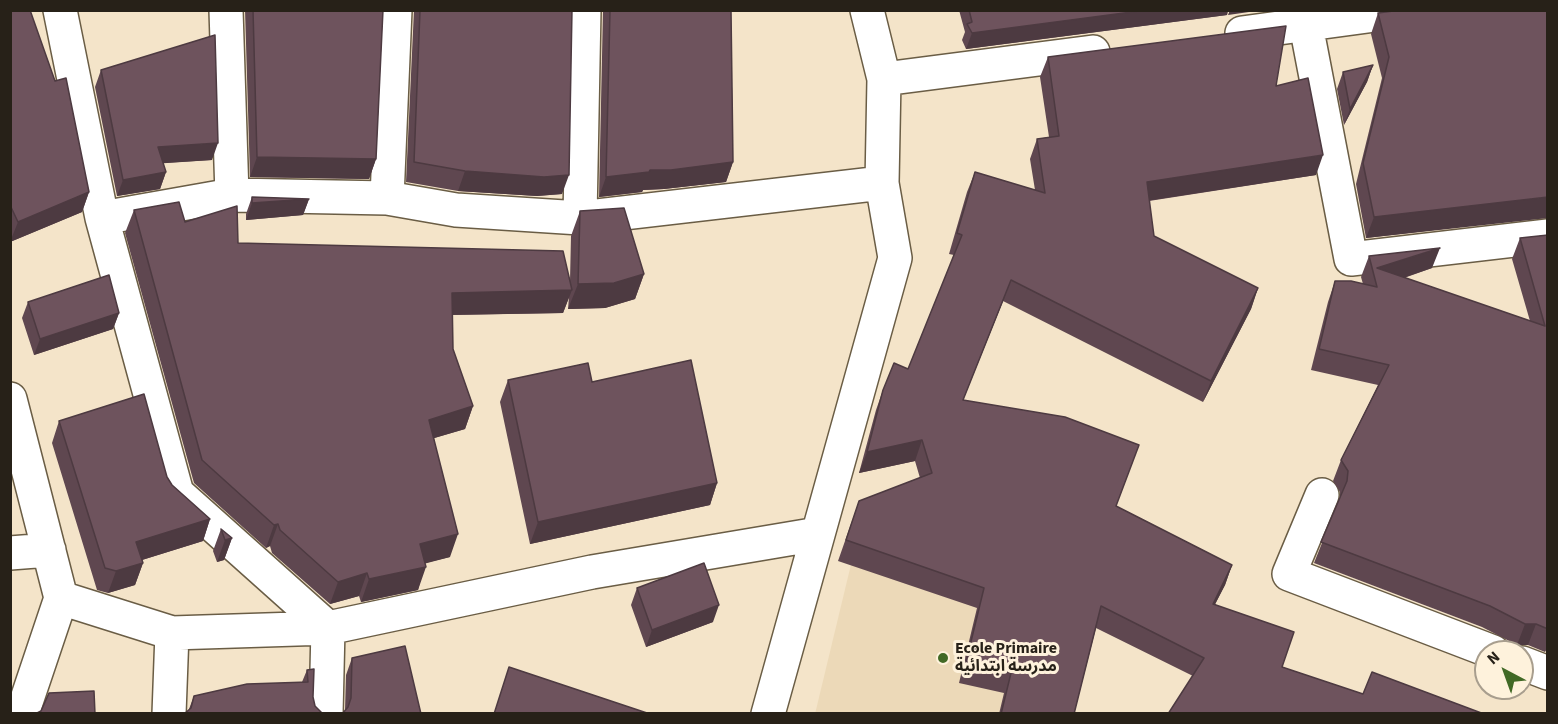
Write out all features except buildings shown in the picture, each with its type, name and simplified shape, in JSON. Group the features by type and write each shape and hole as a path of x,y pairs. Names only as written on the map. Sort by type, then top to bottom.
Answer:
{"street":[{"path":"60,10 102,218 177,493 328,628 326,714"},
{"path":"226,10 232,195"},
{"path":"387,198 395,10"},
{"path":"580,218 584,10"},
{"path":"768,714 895,258 882,183 884,78 867,10"},
{"path":"1212,36 1412,10"},
{"path":"1306,24 1351,259 1548,236"},
{"path":"884,78 1118,48"},
{"path":"102,218 232,195 387,198 456,210 580,218 882,183"},
{"path":"10,399 61,598 22,714"},
{"path":"1322,495 1289,574 1474,645"},
{"path":"61,598 172,633 328,628 592,572 818,534"},
{"path":"10,553 49,550"},
{"path":"169,714 172,633"}],"shaded area":[{"name":"Ecole Primaire مدرسة ابتدائية","path":"854,552 1070,603 1043,713 815,714"}],"place":[{"name":"Ecole Primaire مدرسة ابتدائية","path":"943,658"}]}
